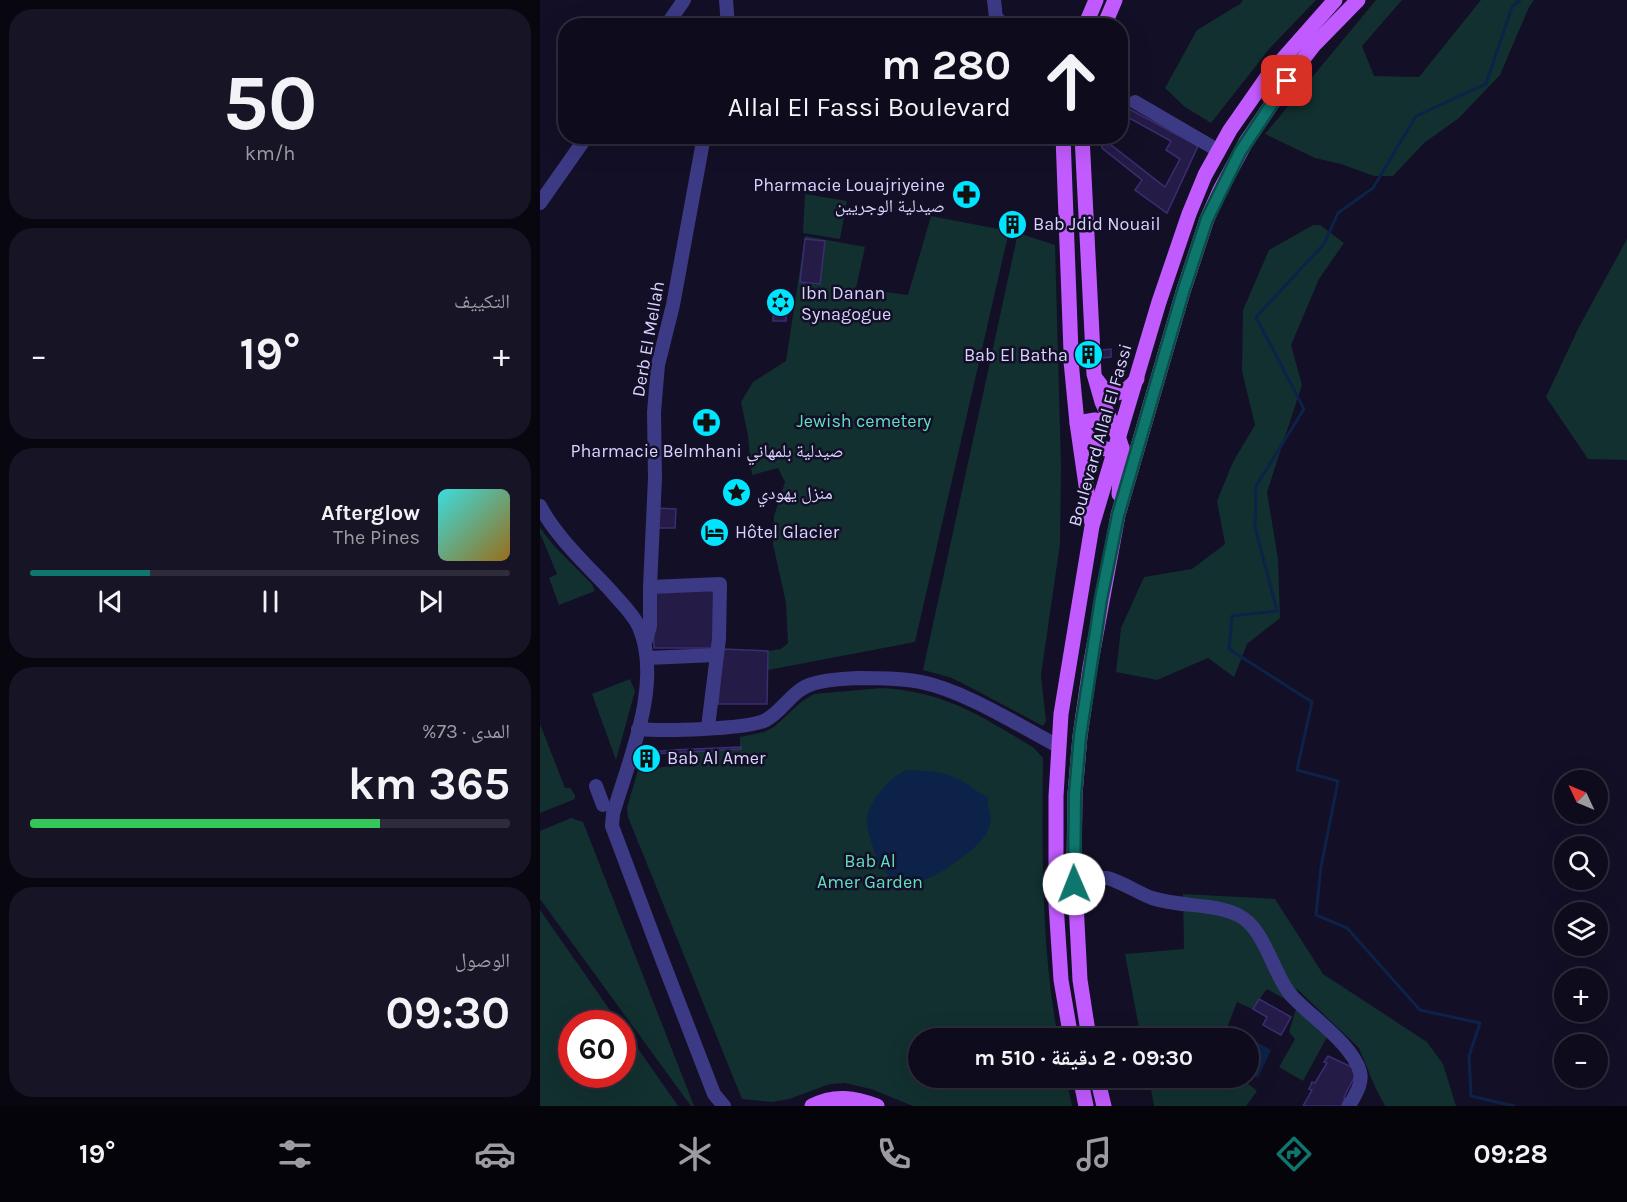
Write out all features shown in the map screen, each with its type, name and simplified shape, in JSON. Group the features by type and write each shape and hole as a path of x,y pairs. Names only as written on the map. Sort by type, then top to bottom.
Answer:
{"main road":[{"path":"1088,18 1096,0"},
{"path":"1107,18 1115,0"},
{"name":"Boulevard Allal El Fassi","path":"1069,1028 1061,980 1056,904 1058,746 1061,714 1092,526 1116,440 1160,302 1189,214 1205,175 1230,130 1279,61 1335,0"},
{"path":"1087,1028 1080,980 1074,884 1075,794 1080,736 1101,599 1118,515 1183,292 1207,219 1220,190 1246,142 1294,71 1314,45 1358,0"},
{"path":"1230,130 1246,142"},
{"path":"1063,144 1071,357 1077,423 1092,526"},
{"path":"1082,144 1094,374 1116,440 1118,515"},
{"path":"1094,374 1104,388 1113,393 1127,389 1137,379"},
{"path":"1077,423 1095,420 1116,440"},
{"path":"1077,423 1097,446 1143,433"},
{"path":"1082,1088 1086,1106"},
{"path":"1100,1088 1104,1106"},
{"path":"812,1106 834,1098 847,1097 878,1106"}],"street":[{"path":"672,18 684,0"},
{"path":"726,0 727,18"},
{"path":"994,0 996,18"},
{"path":"1135,102 1219,151"},
{"path":"540,203 581,144"},
{"name":"Derb El Mellah","path":"645,643 650,626 655,472 654,412 658,365 673,305 703,144"},
{"path":"540,506 560,536 626,608 639,626 645,643 648,684 638,729 613,814 612,826 715,1100 724,1106"},
{"path":"650,587 719,584 719,639 708,728"},
{"path":"647,658 716,655"},
{"path":"638,729 658,731 747,725 761,722 774,714 796,693 813,683 835,679 887,677 923,682 959,696 994,711 1058,746"},
{"path":"596,786 603,805"},
{"path":"1074,884 1107,878 1161,900 1223,909 1239,915 1248,922 1291,994 1342,1044 1360,1071 1359,1087 1349,1106"}],"green space":[{"path":"1243,0 1316,0 1270,48 1211,123 1185,107 1165,88 1197,30"},
{"path":"1376,0 1402,0 1362,46 1374,76 1419,77 1481,0 1534,0 1500,75 1459,118 1424,143 1393,176 1374,176 1341,164 1315,158 1265,134"},
{"path":"805,194 847,201 840,239 803,233"},
{"name":"Jewish cemetery","path":"931,216 1009,231 915,642 768,670 768,651 781,649 788,643 786,603 773,544 774,516 785,482 778,468 752,475 748,436 741,402 753,382 786,361 805,236 865,247 856,288 908,295"},
{"path":"1313,225 1320,225 1344,243 1319,279 1291,345 1302,385 1267,492 1278,559 1280,618 1247,644 1234,677 1208,658 1157,680 1116,672 1121,628 1144,577 1192,569 1225,544 1217,501 1233,462 1255,425 1242,371 1243,310 1269,250"},
{"path":"1018,233 1055,245 1061,466 1060,544 1041,675 1046,721 1043,726 962,683 923,670"},
{"path":"1627,239 1627,460 1588,459 1546,397 1579,327"},
{"path":"540,528 555,547 592,584 595,591 559,605 549,578 557,574"},
{"path":"630,679 635,691 616,760 592,694"},
{"name":"Bab Al Amer Garden","path":"882,688 905,690 944,700 997,726 1034,748 1043,758 1046,933 1056,1028 908,1028 908,1088 1068,1088 1072,1106 913,1106 871,1089 845,1083 830,1084 789,1099 772,1102 742,1099 628,817 627,808 638,770 672,766 671,753 740,749 740,737 764,732 774,727 801,702 814,694"},
{"path":"540,724 565,788 570,788 575,799 540,813"},
{"path":"571,818 583,822 694,1106 691,1106 636,1031 636,1010 621,1010 540,899 540,831"},
{"path":"1183,894 1275,899 1323,974 1427,1042 1443,1064 1456,1106 1385,1106 1359,1048 1296,988 1307,1018 1327,1037 1303,1081 1279,1067 1295,1039 1289,1032 1297,1006 1267,989 1252,1009 1237,1002 1227,1028 1139,1028 1125,954 1184,949"},
{"path":"540,910 610,1010 558,1010 558,1088 636,1088 636,1046 678,1106 540,1106"},
{"path":"1151,1088 1253,1088 1257,1091 1246,1106 1154,1106"}],"water":[{"path":"908,770 941,773 964,782 988,797 991,820 986,834 972,849 938,874 915,882 894,879 886,872 878,862 867,824 869,809 878,795 895,776"},
{"path":"1259,1043 1271,1050 1259,1076"}],"building":[{"path":"1128,108 1198,146 1167,213 1135,190 1142,180 1102,148 1101,144 1110,144 1165,187 1180,159 1166,150 1171,141 1128,117"},
{"path":"805,239 825,241 820,284 800,282"},
{"name":"Ibn Danan Synagogue","path":"773,290 788,290 786,321 773,321"},
{"path":"1111,349 1111,357 1103,358 1102,350"},
{"path":"655,508 676,509 675,528 655,528"},
{"path":"719,588 716,648 654,648 653,589"},
{"path":"723,649 768,651 767,704 718,704"},
{"path":"741,747 741,749 671,753 671,750"},
{"name":"Bab Al Amer","path":"671,750 671,753 650,754 651,761 642,762 642,753"},
{"path":"1259,999 1291,1017 1281,1035 1263,1025 1267,1017 1253,1009"},
{"path":"1328,1056 1358,1070 1341,1106 1303,1106 1312,1090 1309,1089 1312,1082 1315,1083 1327,1063 1324,1062"}],"waterway":[{"path":"1514,1106 1471,1096 1469,1056 1480,1023 1420,1010 1347,928 1316,915 1321,867 1338,781 1297,770 1312,702 1229,649 1232,616 1277,611 1255,527 1256,486 1304,409 1256,317 1324,244 1338,213 1373,188 1416,116 1486,84 1512,7 1520,0"}],"place":[{"name":"Pharmacie Louajriyeine صيدلية الوجريين","path":"966,195"},
{"name":"Bab Jdid Nouail","path":"1012,224"},
{"name":"Ibn Danan Synagogue","path":"780,303"},
{"name":"Bab El Batha","path":"1089,355"},
{"name":"Pharmacie Belmhani صيدلية بلمهاني","path":"707,422"},
{"name":"منزل يهودي","path":"736,493"},
{"name":"Hôtel Glacier","path":"714,532"},
{"name":"Bab Al Amer","path":"646,758"}],"route":[{"path":"1074,884 1075,794 1080,736 1101,599 1118,515 1183,292 1207,219 1240,152 1287,81"}]}
